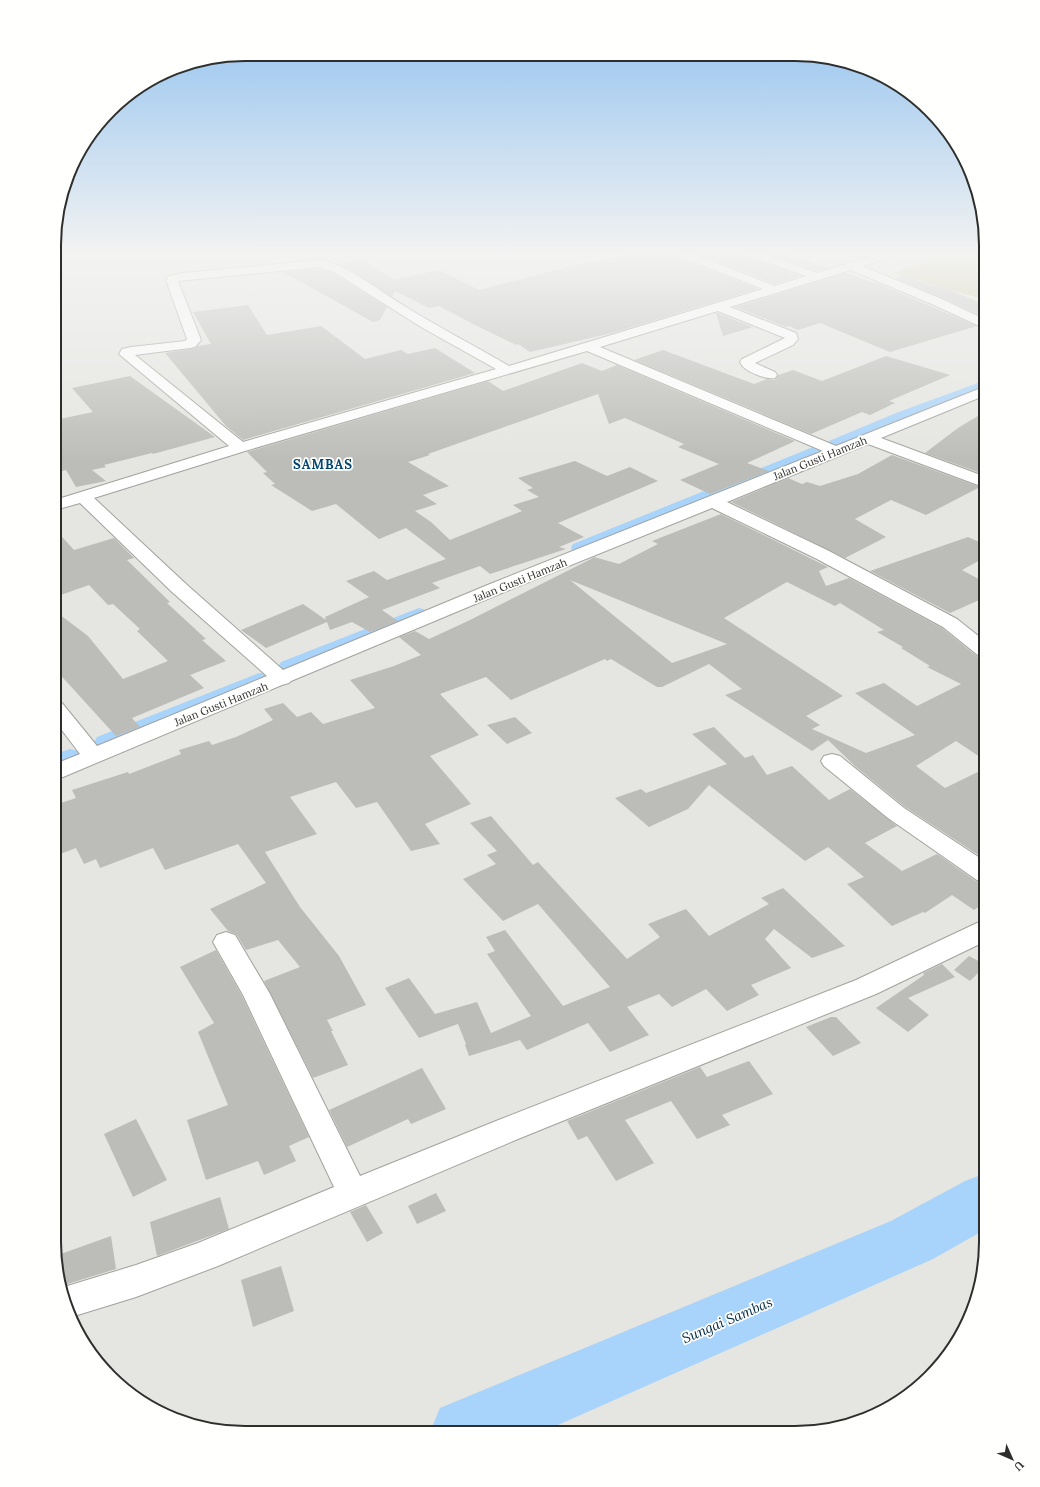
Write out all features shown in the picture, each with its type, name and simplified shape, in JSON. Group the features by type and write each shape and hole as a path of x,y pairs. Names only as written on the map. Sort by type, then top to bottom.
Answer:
{"street":[{"path":"188,322 194,340 193,342 185,345 131,351 127,352 126,354 240,448"},
{"path":"422,322 507,370"},
{"path":"61,503 240,448 507,370 588,348 670,322"},
{"path":"757,322 791,336 791,339 788,342 747,362 748,365 770,375"},
{"path":"588,348 835,451"},
{"name":"Jalan Gusti Hamzah","path":"61,769 282,679 497,588 713,502 979,393"},
{"path":"867,438 898,452 979,481"},
{"path":"83,497 179,588 282,679"},
{"path":"713,502 818,553 943,619 957,628 979,646"},
{"path":"61,715 93,756"},
{"path":"832,761 896,814 979,869"},
{"path":"71,1301 136,1281 206,1255 507,1130 884,979 979,933"},
{"path":"226,942 256,994 353,1194"}],"building":[{"path":"199,322 259,322 267,335 321,326 365,359 401,350 408,354 435,348 475,373 243,440 226,426 165,353 211,344"},
{"path":"470,322 647,322 612,333 530,352 518,344 516,345"},
{"path":"719,322 741,322 753,327 723,336"},
{"path":"774,322 969,322 977,326 890,352 820,323 798,330 789,326 786,327"},
{"path":"663,350 754,384 767,379 775,380 778,375 793,370 822,381 886,356 950,375 889,401 895,403 870,415 862,412 811,434 634,360"},
{"path":"582,363 602,371 617,365 795,441 747,463 769,471 710,494 680,480 719,464 678,447 684,444 625,418 609,424 598,394 408,462 449,486 423,495 437,504 415,511 431,522 450,540 522,511 513,505 539,497 527,490 533,488 518,478 575,461 607,476 630,467 658,481 558,523 584,537 559,547 566,549 490,574 480,566 432,583 440,588 382,610 398,621 370,632 352,622 330,630 327,622 266,648 241,630 303,604 326,620 325,617 369,597 346,581 374,571 387,580 446,559 406,528 379,539 336,504 312,511 271,485 275,484 263,473 267,472 247,452 488,381 503,391"},
{"path":"130,376 215,437 153,454 104,465 106,467 92,470 106,481 76,487 66,470 61,471 61,419 93,412 72,388"},
{"path":"979,415 979,472 925,453 958,428"},
{"path":"892,455 979,488 926,515 891,500 855,519 886,537 845,558 731,502 788,478 802,484 807,482 820,486 858,474"},
{"path":"721,514 828,567 819,571 826,586 849,578 942,628 979,657 979,756 956,741 916,766 945,788 979,771 979,855 905,807 856,767 828,740 812,751 725,695 742,689 709,664 662,687 657,687 611,659 607,661 605,659 511,700 486,677 440,694 479,735 430,756 471,804 425,824 440,844 411,851 377,802 356,808 336,782 290,797 317,834 265,852 300,907 339,956 366,1005 327,1020 348,1065 313,1078 264,981 300,967 278,940 246,950 236,934 228,931 210,909 266,883 238,844 165,870 153,848 100,868 96,859 84,864 76,848 61,854 61,803 76,798 72,790 128,772 129,774 181,754 179,750 209,741 212,745 236,737 273,720 264,709 283,703 297,717 311,712 323,724 375,708 350,680 394,666 421,655 399,637 415,631 429,639 468,621 594,557 619,564 658,544 652,541","holes":["570,580 727,644 672,663","787,582 835,606 840,603 884,630 877,632 903,647 901,648 930,666 927,667 961,684 917,706 884,683 855,693 915,735 866,753 812,729 820,725 806,716 843,696 724,618"]},
{"path":"61,536 74,550 114,538 134,558 127,560 170,602 167,603 206,639 202,640 226,661 190,675 204,688 132,718 140,727 116,736 61,676 61,616 88,636 123,679 168,661 137,631 140,629 113,604 108,605 89,585 61,595"},
{"path":"968,537 979,542 979,561 962,570 979,579 979,600 950,613 870,571"},
{"path":"515,717 532,733 507,744 487,725"},
{"path":"714,727 745,758 753,755 767,775 792,766 829,800 850,789 897,826 865,843 902,871 937,854 979,882 979,907 974,910 952,895 925,913 923,912 892,926 847,884 864,877 828,847 805,861 709,785 688,809 649,827 615,798 641,789 646,793 727,764 692,734"},
{"path":"491,816 533,865 538,862 627,959 660,937 648,924 686,909 709,936 769,904 761,898 783,888 845,946 812,958 774,929 765,939 791,968 751,985 759,995 727,1011 706,989 672,1007 659,994 627,1007 649,1035 610,1052 588,1023 527,1050 520,1040 469,1056 458,1024 419,1038 385,988 409,978 435,1014 477,1002 491,1033 531,1016 487,954 495,951 486,937 505,930 563,1006 610,987 538,904 503,921 463,879 496,864 487,855 497,851 470,823"},
{"path":"216,950 242,996 309,1137 289,1146 296,1161 264,1175 258,1161 206,1180 187,1120 228,1105 198,1032 214,1023 180,967"},
{"path":"969,956 979,961 979,972 970,981 954,970"},
{"path":"942,964 955,977 908,998 929,1015 908,1032 876,1008 924,975 923,973"},
{"path":"831,1017 836,1017 861,1043 833,1056 806,1027"},
{"path":"749,1061 773,1094 722,1115 730,1125 697,1139 671,1101 625,1120 654,1163 616,1181 587,1136 578,1140 567,1121 700,1067 707,1077"},
{"path":"422,1068 446,1109 411,1124 408,1119 347,1147 329,1110"},
{"path":"136,1119 167,1180 133,1197 104,1134"},
{"path":"436,1193 446,1211 417,1224 408,1206"},
{"path":"220,1197 229,1229 157,1256 150,1222"},
{"path":"366,1205 383,1233 367,1242 350,1212"},
{"path":"111,1236 116,1269 66,1284 61,1254"},
{"path":"281,1266 294,1311 253,1327 241,1280"}],"waterway":[{"path":"835,444 901,416 979,387"},
{"path":"580,548 818,450"},
{"path":"289,667 419,614"},
{"path":"105,742 259,679"},
{"path":"61,760 70,756"},
{"name":"Sungai Sambas","path":"478,1426 912,1240 979,1203"}],"district":[{"name":"SAMBAS","path":"323,464"}]}
